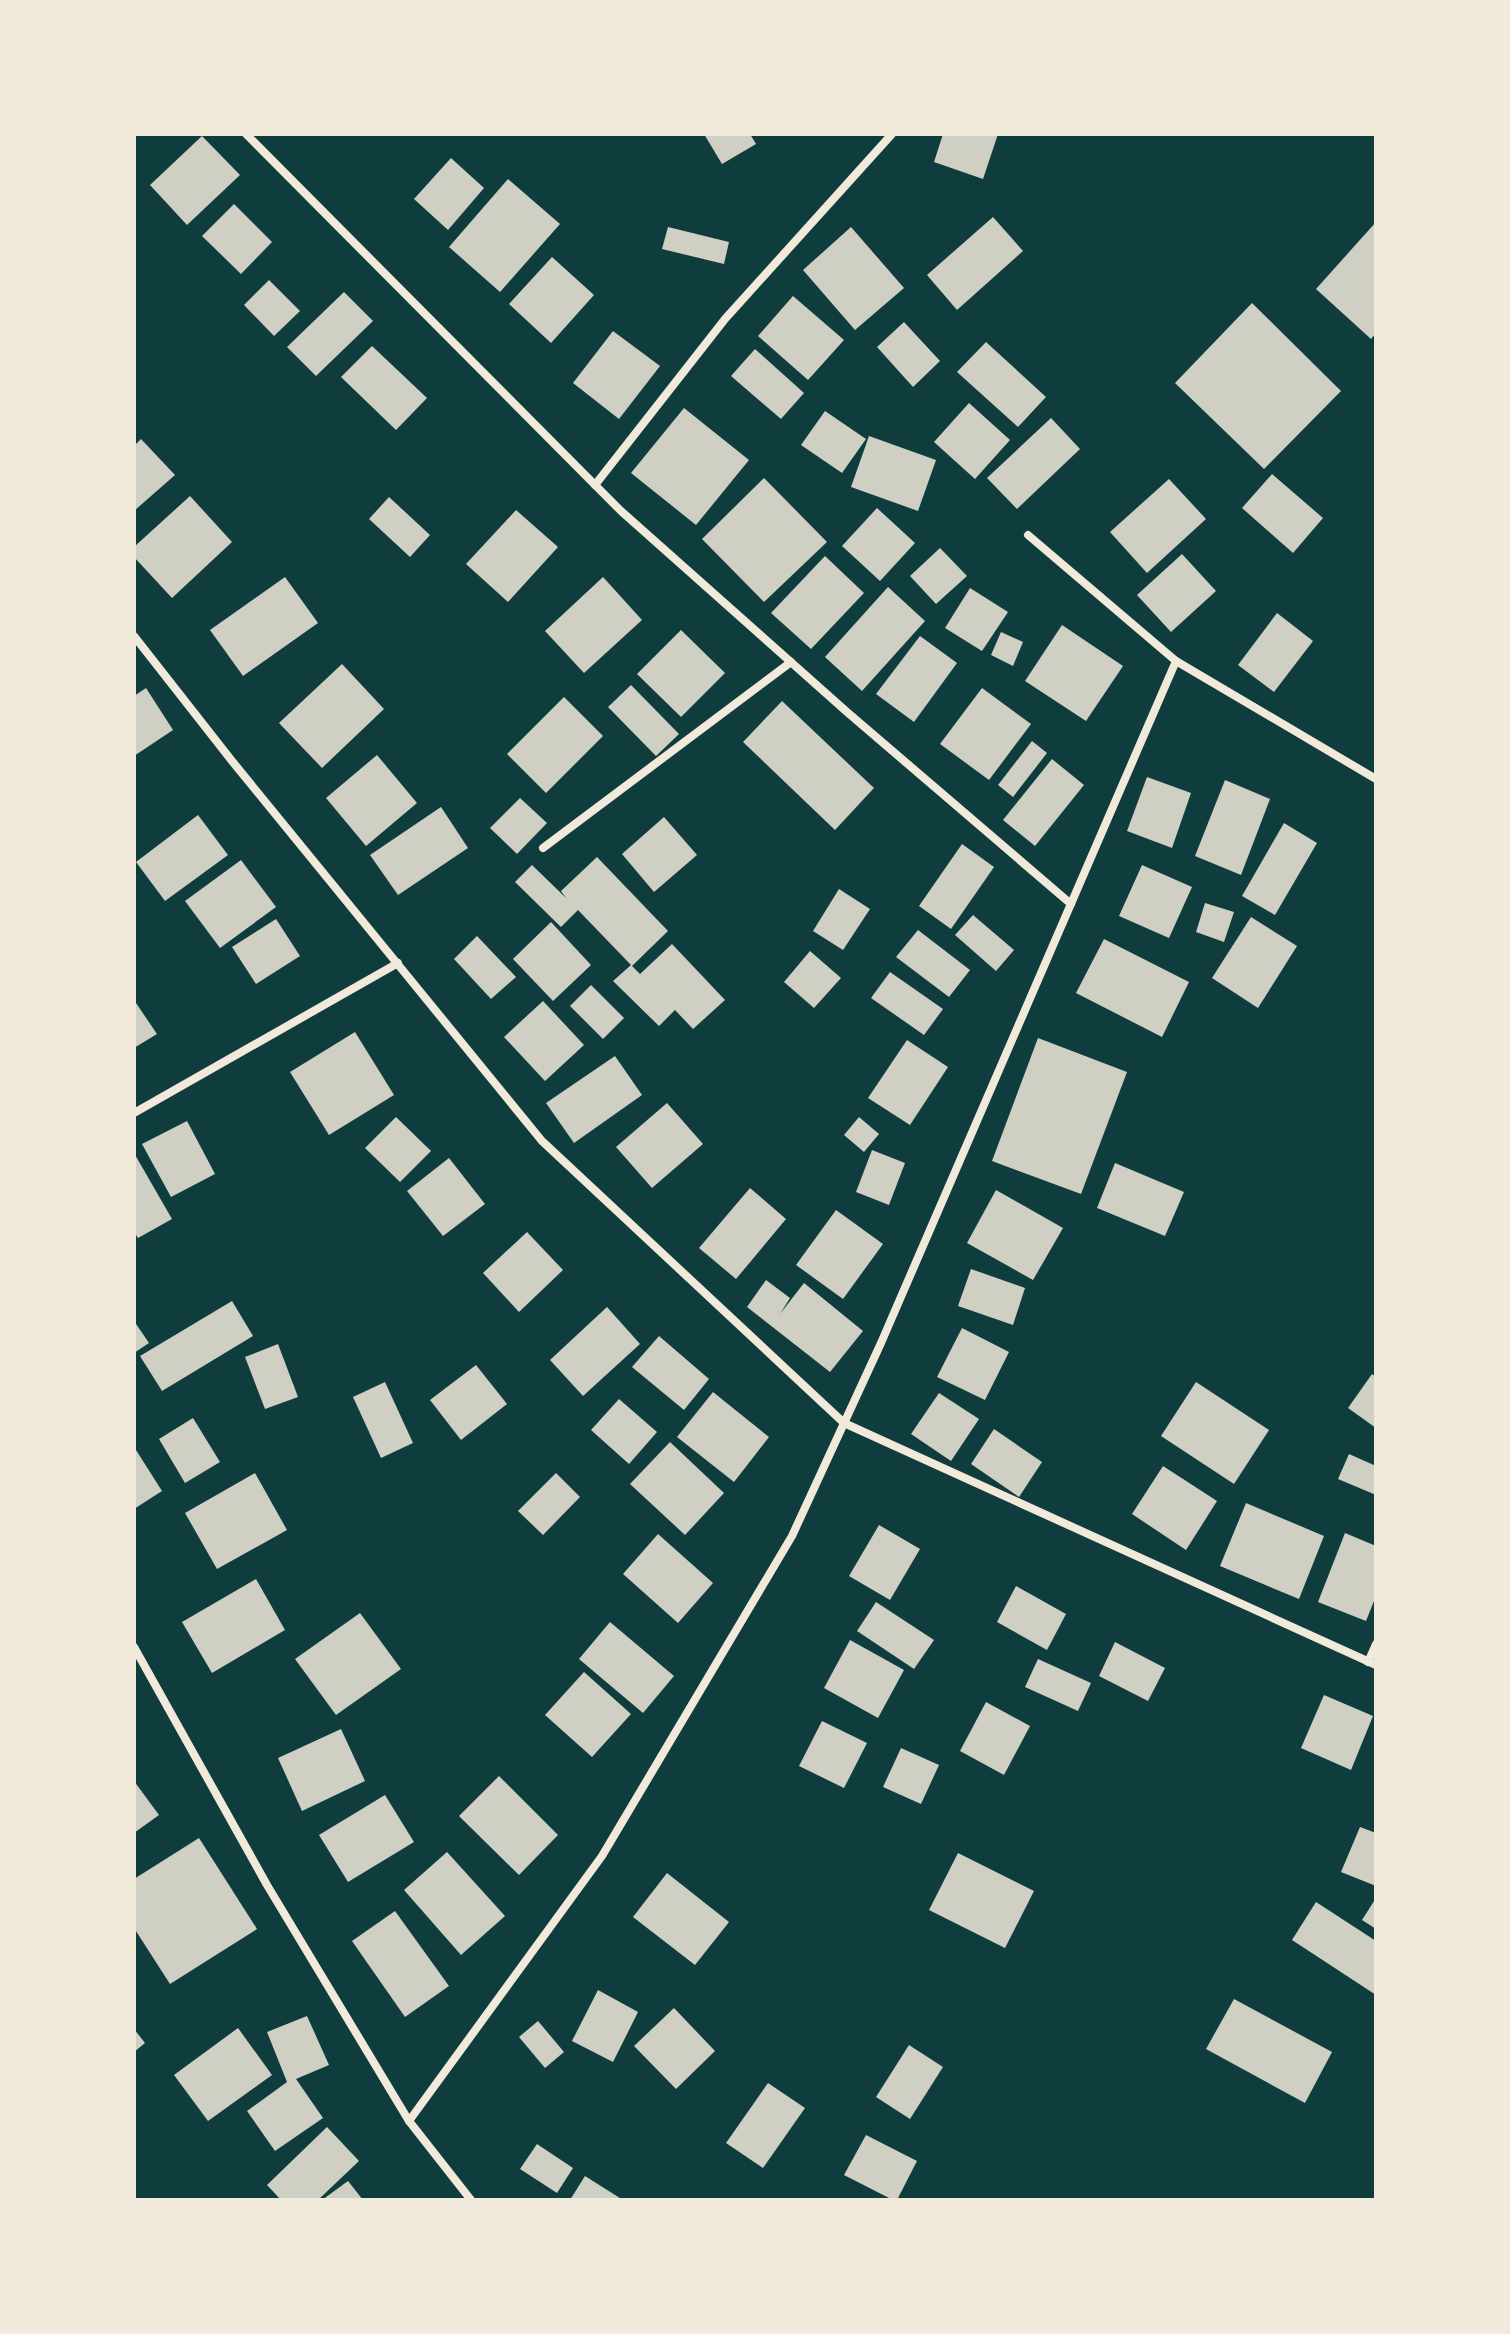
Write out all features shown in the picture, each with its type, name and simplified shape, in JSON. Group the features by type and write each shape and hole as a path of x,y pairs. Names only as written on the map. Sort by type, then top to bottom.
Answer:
{"street":[{"path":"246,134 621,511 1071,904"},
{"path":"595,485 725,319 892,134"},
{"path":"1028,535 1176,661 1376,779"},
{"path":"134,636 542,1141 844,1423 1372,1663 1376,1644"},
{"path":"409,2121 602,1856 792,1536 881,1343 1176,661"},
{"path":"543,848 791,662"},
{"path":"134,1113 398,963"},
{"path":"134,1647 267,1885 409,2121 471,2200"}],"building":[{"path":"704,134 750,134 756,144 722,164"},
{"path":"943,134 998,134 983,179 934,162"},
{"path":"202,136 240,175 187,225 150,185"},
{"path":"451,158 484,188 448,230 414,199"},
{"path":"508,179 560,224 500,292 449,247"},
{"path":"234,204 272,242 241,274 202,236"},
{"path":"993,217 1023,251 957,310 927,275"},
{"path":"1376,222 1376,333 1371,339 1316,289"},
{"path":"668,227 729,242 724,264 662,249"},
{"path":"851,227 904,288 855,330 803,270"},
{"path":"552,257 594,295 551,343 509,304"},
{"path":"269,280 300,311 274,336 244,305"},
{"path":"344,292 373,321 316,376 287,347"},
{"path":"793,296 844,340 808,380 758,336"},
{"path":"1252,303 1341,391 1264,469 1175,383"},
{"path":"904,322 940,361 913,387 877,347"},
{"path":"613,331 660,366 619,419 573,383"},
{"path":"986,342 1046,397 1018,427 957,372"},
{"path":"372,346 427,398 396,430 341,377"},
{"path":"755,349 804,393 781,419 731,376"},
{"path":"969,403 1010,440 975,479 934,442"},
{"path":"684,408 749,460 696,525 631,473"},
{"path":"825,411 866,439 842,473 801,445"},
{"path":"1051,418 1080,449 1017,509 987,478"},
{"path":"869,436 936,460 918,511 851,487"},
{"path":"141,439 175,475 134,511 134,446"},
{"path":"1272,474 1323,518 1293,553 1242,508"},
{"path":"764,478 827,542 764,602 702,539"},
{"path":"1169,479 1206,519 1147,573 1110,532"},
{"path":"190,496 232,542 172,598 134,557 134,547"},
{"path":"389,497 430,535 410,557 369,519"},
{"path":"877,508 915,543 880,581 842,546"},
{"path":"516,510 558,547 508,602 466,564"},
{"path":"940,548 967,576 936,604 910,576"},
{"path":"1182,554 1216,591 1171,632 1137,595"},
{"path":"825,556 864,593 811,649 771,613"},
{"path":"285,577 318,623 243,676 210,630"},
{"path":"603,577 642,620 584,673 545,631"},
{"path":"888,587 925,621 862,691 825,657"},
{"path":"970,588 1008,612 982,651 945,628"},
{"path":"1277,613 1313,641 1274,692 1238,665"},
{"path":"1062,625 1123,666 1086,721 1025,681"},
{"path":"681,630 725,673 681,717 637,674"},
{"path":"1001,632 1023,642 1013,666 991,655"},
{"path":"920,636 957,663 914,722 876,694"},
{"path":"342,664 384,709 322,768 279,723"},
{"path":"631,685 679,734 656,756 608,707"},
{"path":"146,688 173,730 134,756 134,696"},
{"path":"982,688 1031,724 989,780 940,744"},
{"path":"564,697 603,736 546,793 507,754"},
{"path":"782,701 874,788 835,830 743,742"},
{"path":"1032,741 1047,753 1013,797 998,785"},
{"path":"377,755 417,803 366,846 326,798"},
{"path":"1052,759 1084,785 1035,846 1003,820"},
{"path":"1147,777 1191,793 1172,848 1127,831"},
{"path":"1225,780 1270,799 1241,875 1195,856"},
{"path":"520,798 547,823 517,854 490,828"},
{"path":"441,807 468,848 398,895 370,855"},
{"path":"198,815 228,855 165,901 136,862"},
{"path":"664,817 697,855 654,892 622,854"},
{"path":"1284,823 1317,843 1275,915 1242,896"},
{"path":"962,844 994,867 951,929 919,906"},
{"path":"597,857 668,931 632,966 640,974 672,944 725,1000 693,1029 675,1010 659,1026 613,981 631,965 578,910 561,927 515,882 532,865 566,898 561,891"},
{"path":"241,860 276,907 220,948 185,901"},
{"path":"1142,865 1192,887 1169,938 1119,916"},
{"path":"839,889 870,909 843,950 813,931"},
{"path":"1205,903 1234,912 1224,942 1196,932"},
{"path":"973,915 1014,950 996,971 955,935"},
{"path":"1251,917 1297,946 1258,1008 1212,978"},
{"path":"276,919 300,956 256,984 232,947"},
{"path":"551,922 591,965 553,1001 513,959"},
{"path":"918,930 970,970 949,997 896,957"},
{"path":"477,936 516,977 491,999 454,959"},
{"path":"1104,939 1189,982 1162,1037 1076,993"},
{"path":"810,951 841,978 814,1008 784,982"},
{"path":"890,972 943,1009 924,1035 871,998"},
{"path":"591,985 624,1018 603,1039 570,1006"},
{"path":"134,1000 157,1034 134,1048"},
{"path":"543,1001 584,1045 545,1081 504,1037"},
{"path":"355,1032 394,1095 329,1135 290,1072"},
{"path":"1038,1038 1127,1072 1081,1194 992,1161"},
{"path":"907,1040 948,1067 910,1125 868,1098"},
{"path":"615,1056 642,1095 574,1143 546,1103"},
{"path":"667,1103 703,1144 652,1188 616,1147"},
{"path":"396,1117 431,1151 400,1182 365,1148"},
{"path":"859,1117 879,1134 864,1152 844,1135"},
{"path":"187,1121 215,1174 171,1197 142,1144"},
{"path":"872,1150 905,1163 889,1205 856,1192"},
{"path":"134,1153 172,1219 138,1238 134,1232"},
{"path":"449,1158 485,1204 443,1236 407,1191"},
{"path":"1115,1163 1184,1192 1165,1236 1097,1208"},
{"path":"750,1188 786,1219 736,1279 699,1248"},
{"path":"996,1190 1063,1228 1033,1280 967,1243"},
{"path":"836,1210 883,1244 843,1299 796,1265"},
{"path":"527,1232 563,1270 519,1312 483,1273"},
{"path":"971,1269 1025,1288 1013,1325 958,1306"},
{"path":"766,1280 790,1298 780,1314 804,1283 863,1331 830,1372 747,1307"},
{"path":"232,1301 253,1336 162,1391 140,1356"},
{"path":"607,1307 640,1344 583,1396 550,1360"},
{"path":"134,1321 149,1343 134,1353"},
{"path":"962,1328 1009,1352 985,1400 937,1377"},
{"path":"659,1336 709,1379 684,1410 632,1367"},
{"path":"278,1344 298,1397 265,1409 245,1357"},
{"path":"476,1365 507,1404 461,1440 430,1400"},
{"path":"1372,1374 1376,1377 1376,1428 1348,1408"},
{"path":"385,1382 413,1443 381,1458 353,1397"},
{"path":"1196,1382 1269,1430 1234,1484 1161,1436"},
{"path":"713,1392 769,1437 734,1482 677,1437"},
{"path":"939,1393 979,1419 951,1461 911,1434"},
{"path":"619,1399 657,1432 629,1464 591,1430"},
{"path":"193,1418 220,1462 185,1483 159,1439"},
{"path":"994,1429 1042,1462 1019,1497 971,1464"},
{"path":"670,1442 724,1493 685,1535 630,1484"},
{"path":"136,1450 162,1491 134,1509 134,1452"},
{"path":"1349,1454 1376,1466 1376,1495 1338,1479"},
{"path":"1163,1466 1217,1501 1186,1550 1132,1514"},
{"path":"255,1473 287,1530 217,1569 185,1513"},
{"path":"556,1473 580,1497 543,1535 518,1511"},
{"path":"1246,1503 1324,1536 1299,1599 1220,1566"},
{"path":"879,1525 920,1549 890,1600 849,1576"},
{"path":"1345,1533 1376,1546 1376,1596 1366,1621 1318,1602"},
{"path":"658,1534 713,1583 678,1623 623,1574"},
{"path":"256,1579 285,1630 212,1673 182,1622"},
{"path":"1016,1586 1066,1614 1047,1650 997,1622"},
{"path":"876,1602 934,1640 914,1669 857,1631"},
{"path":"360,1613 401,1669 336,1715 295,1659"},
{"path":"610,1622 674,1676 643,1713 579,1659"},
{"path":"850,1640 904,1670 878,1718 824,1688"},
{"path":"1115,1642 1165,1668 1148,1701 1099,1676"},
{"path":"1038,1659 1091,1683 1078,1711 1025,1687"},
{"path":"584,1672 631,1714 592,1757 545,1715"},
{"path":"1324,1695 1373,1716 1351,1770 1301,1748"},
{"path":"986,1702 1030,1726 1004,1775 960,1751"},
{"path":"822,1721 867,1743 844,1788 799,1766"},
{"path":"341,1729 365,1781 302,1811 278,1758"},
{"path":"901,1748 939,1765 921,1804 883,1787"},
{"path":"499,1776 558,1835 519,1875 459,1816"},
{"path":"134,1781 159,1815 134,1833"},
{"path":"385,1795 414,1842 348,1882 319,1835"},
{"path":"1360,1827 1376,1833 1376,1886 1341,1872"},
{"path":"199,1838 257,1929 170,1984 134,1928 134,1879"},
{"path":"447,1852 505,1916 461,1955 404,1890"},
{"path":"958,1853 1034,1891 1005,1948 929,1910"},
{"path":"667,1873 729,1922 695,1965 633,1917"},
{"path":"1376,1898 1376,1929 1362,1920"},
{"path":"1316,1902 1376,1941 1376,1995 1292,1940"},
{"path":"395,1911 449,1986 405,2017 352,1941"},
{"path":"598,1990 638,2012 613,2062 572,2041"},
{"path":"1234,1999 1332,2052 1305,2103 1206,2049"},
{"path":"674,2008 715,2051 676,2089 634,2046"},
{"path":"307,2016 329,2065 296,2079 323,2118 275,2151 247,2111 287,2082 267,2032"},
{"path":"538,2021 564,2052 545,2068 519,2037"},
{"path":"238,2028 272,2075 208,2121 174,2075"},
{"path":"134,2029 145,2043 134,2052"},
{"path":"909,2045 943,2067 910,2119 876,2097"},
{"path":"768,2083 805,2108 763,2168 726,2143"},
{"path":"327,2127 359,2161 318,2200 281,2200 267,2185"},
{"path":"866,2135 917,2161 897,2200 844,2175"},
{"path":"537,2144 573,2168 557,2193 520,2169"},
{"path":"585,2176 623,2200 570,2200"},
{"path":"348,2181 363,2200 322,2200"}]}
